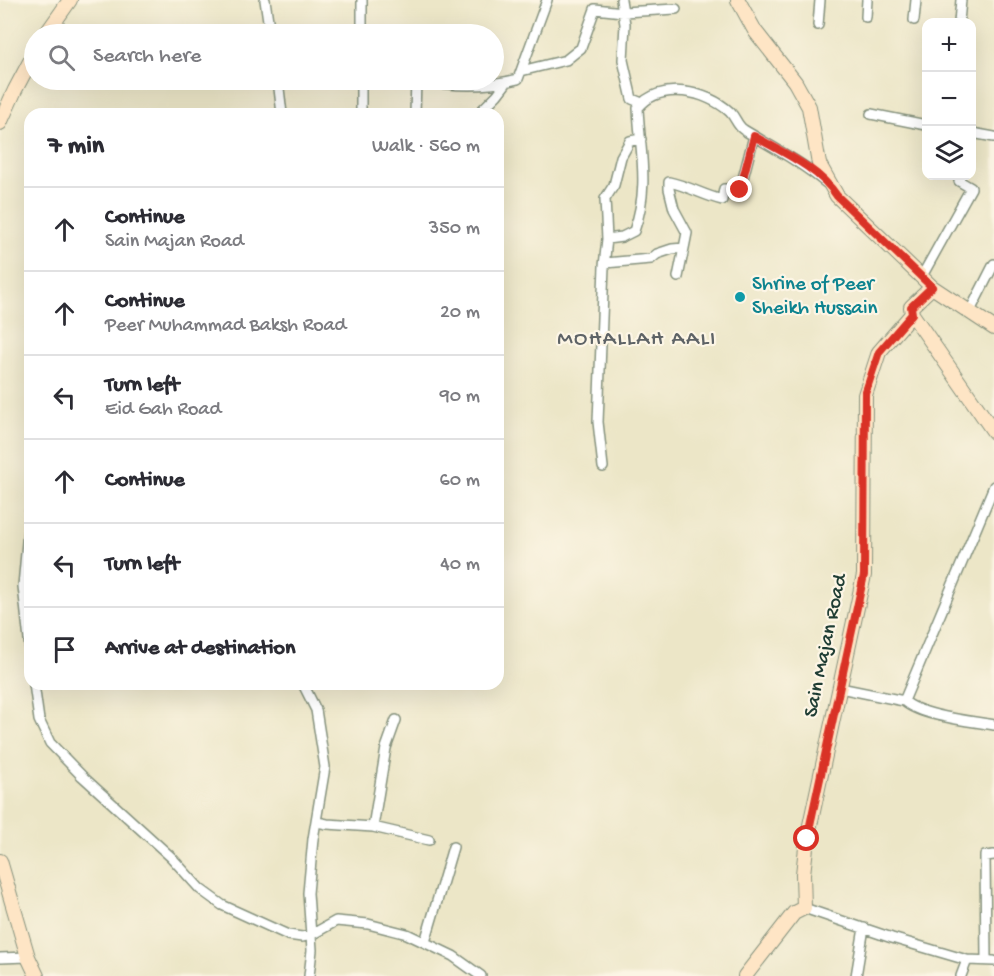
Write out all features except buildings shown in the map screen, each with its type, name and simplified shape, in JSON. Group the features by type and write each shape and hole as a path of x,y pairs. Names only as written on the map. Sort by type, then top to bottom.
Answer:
{"street":[{"path":"53,24 70,0"},
{"path":"265,0 269,24"},
{"path":"362,0 362,24"},
{"path":"504,81 518,79 547,0"},
{"path":"621,0 625,24 624,68 632,99 642,103"},
{"path":"738,0 755,31 795,82 809,107 819,164 837,196 932,287 994,328"},
{"path":"818,25 820,0"},
{"path":"866,17 867,0"},
{"path":"914,20 916,0"},
{"path":"959,18 961,0"},
{"path":"520,71 566,60 581,48 595,9 623,12 676,9"},
{"path":"0,123 24,73"},
{"path":"504,85 507,81"},
{"path":"279,90 281,108"},
{"path":"361,90 361,108"},
{"path":"416,108 417,90"},
{"path":"484,108 501,90"},
{"path":"607,239 622,237 634,231 641,211 644,183 638,108 645,99 667,92 701,95 712,100 731,114 740,128 808,168 831,186"},
{"path":"872,114 922,124"},
{"path":"976,134 994,137"},
{"path":"678,277 687,233 674,209 669,182 722,200 724,189 740,190 754,136"},
{"path":"603,466 598,422 607,239 605,199 614,185 621,157 630,141 641,139"},
{"path":"922,276 971,188 959,180"},
{"path":"605,263 651,259 657,254 672,249 684,248"},
{"path":"969,313 994,264"},
{"name":"Sain Majan Road","path":"804,908 803,874 807,839 864,575 865,394 879,352 912,314 911,307 932,287"},
{"path":"912,314 994,432"},
{"path":"904,701 994,486"},
{"path":"24,575 24,595"},
{"path":"840,688 904,701 910,707 946,717 994,725"},
{"path":"35,690 39,720 50,743 171,857 200,889 222,905 288,935 302,937 311,935 336,921 368,924 407,934 453,956 481,976"},
{"path":"306,690 316,710 325,767 313,840 308,893 311,935 309,976"},
{"path":"373,827 386,748 396,720"},
{"path":"317,822 373,827 429,840"},
{"path":"425,942 453,847"},
{"path":"745,976 794,913 804,908 967,960 990,960 985,856 994,855"},
{"path":"0,861 28,957 37,976"},
{"path":"856,976 864,928"},
{"path":"0,958 28,957"},
{"path":"961,976 967,960"}],"place":[{"name":"Shrine of Peer Sheikh Hussain","path":"740,297"}],"district":[{"name":"MOHALLAH AALI","path":"637,340"}],"route":[{"path":"740,190 754,136 808,168 831,186 837,196 932,287 911,307 912,314 879,352 865,394 863,586 807,839"}]}
